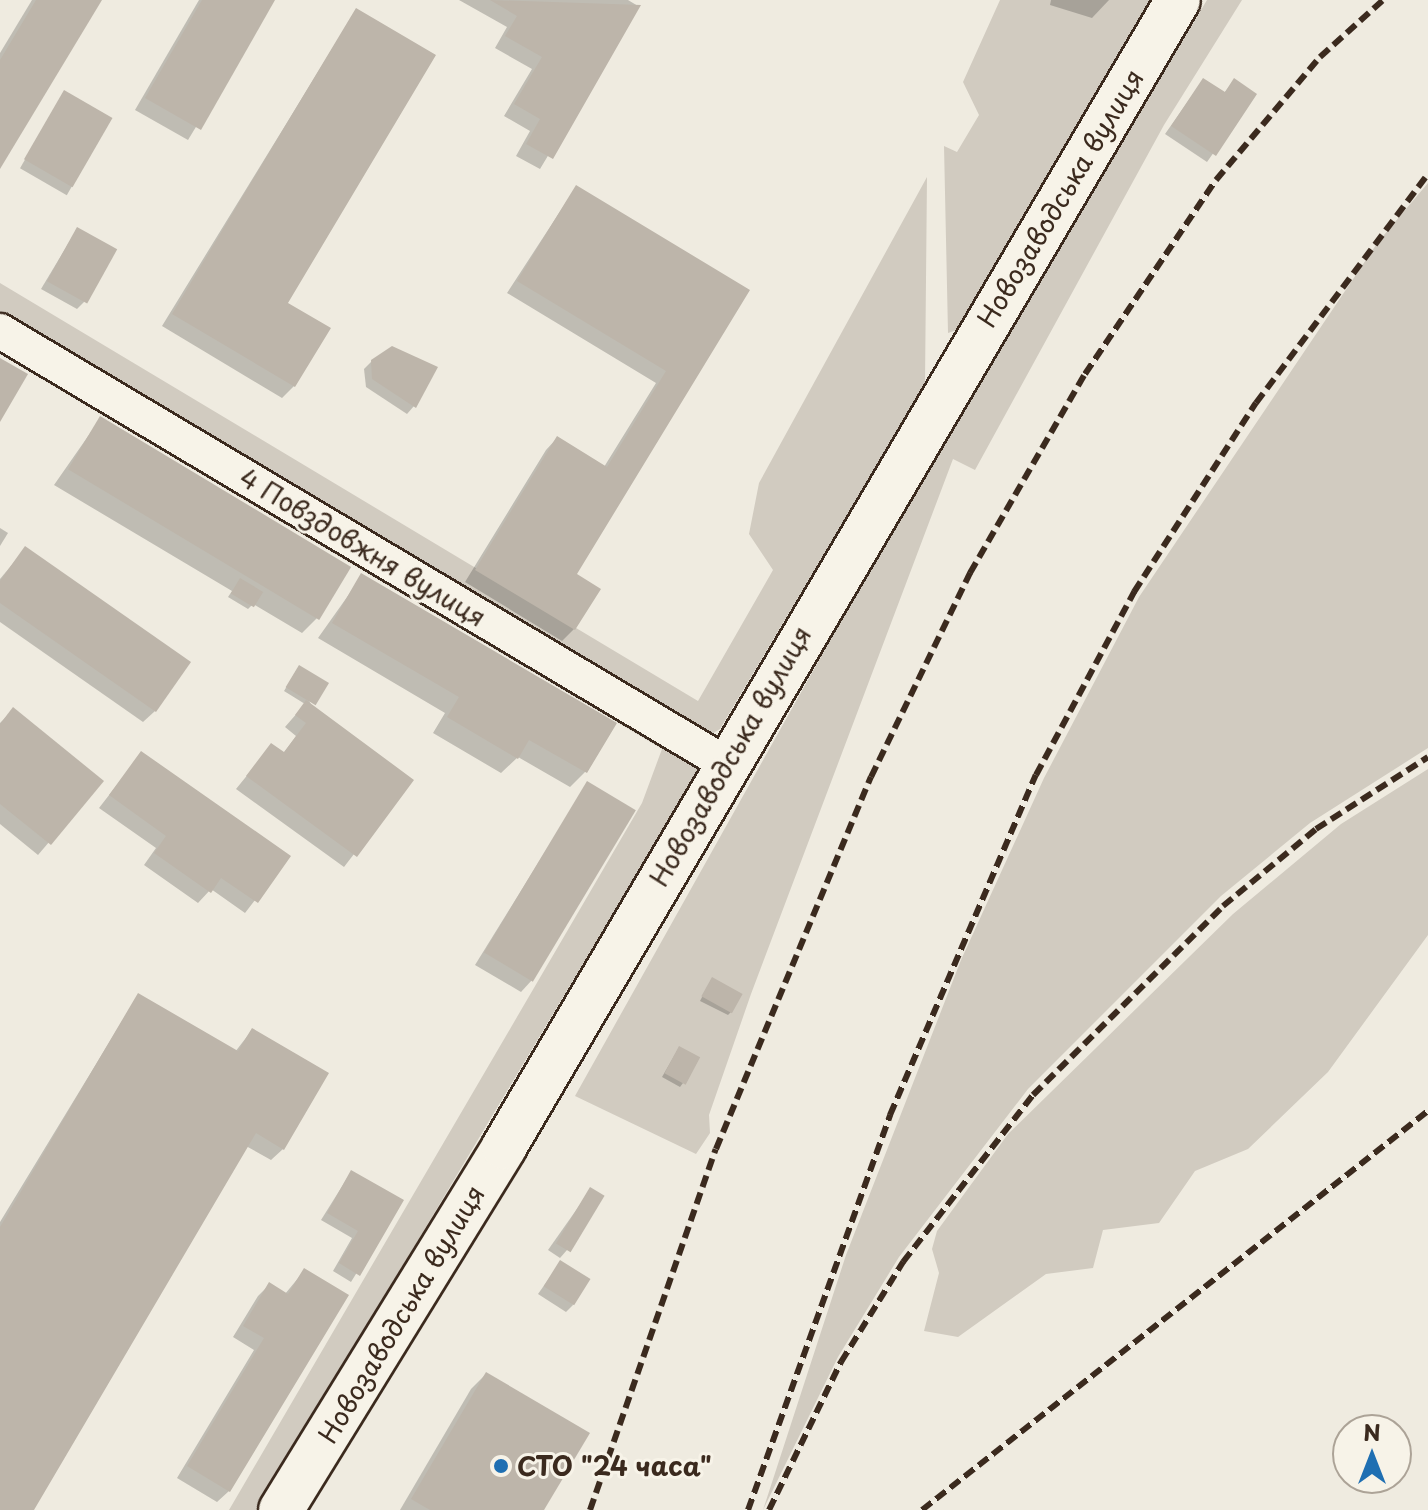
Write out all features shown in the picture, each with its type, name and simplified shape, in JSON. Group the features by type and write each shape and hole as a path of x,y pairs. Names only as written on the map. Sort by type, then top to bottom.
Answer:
{"street":[{"name":"Новозаводська вулиця","path":"281,1510 504,1147 725,763 1178,0"},
{"name":"4 Повздовжня вулиця","path":"0,331 725,763"}],"shaded area":[{"path":"1000,0 1155,0 957,330 948,333 944,146 957,152 979,115 963,82"},
{"path":"1207,0 1242,0 1164,125 975,470 953,459 751,994 709,1115 710,1133 696,1154 575,1096 935,453"},
{"path":"927,177 925,384 720,729 708,736 0,319 0,283 698,701 773,570 749,534 759,483"},
{"path":"1428,183 1428,748 1310,823 1221,896 1028,1089 899,1257 838,1357 763,1510 846,1255 961,960 1044,778 1139,597 1378,242"},
{"path":"0,343 696,763 698,771 257,1510 229,1510 642,803 662,749 0,354"},
{"path":"1428,769 1428,935 1328,1072 1248,1149 1195,1171 1159,1223 1103,1230 1093,1268 1046,1274 958,1337 924,1331 939,1273 932,1249 937,1231 1008,1134 1233,914 1341,824"}],"building":[{"path":"36,0 102,0 0,169 0,60"},
{"path":"202,0 275,0 201,130 145,98"},
{"path":"490,0 641,5 553,159 526,144 540,119 514,104 542,57 505,36 517,16"},
{"path":"356,8 436,55 288,303 331,328 295,387 172,314"},
{"path":"1203,78 1225,92 1234,78 1257,94 1216,156 1171,126"},
{"path":"64,90 112,118 72,187 24,159"},
{"path":"576,185 750,290 577,574 601,589 575,630 475,570 557,436 607,467 666,371 517,281"},
{"path":"77,227 117,249 87,304 47,281"},
{"path":"392,346 438,367 416,408 372,379 371,360"},
{"path":"0,358 28,374 0,422"},
{"path":"100,416 351,567 319,620 68,469"},
{"path":"25,546 191,662 156,712 0,603 0,581"},
{"path":"361,573 617,723 587,773 529,740 518,759 447,717 459,697 332,623"},
{"path":"240,578 263,592 254,607 231,593"},
{"path":"299,665 329,683 316,705 286,687"},
{"path":"306,700 414,780 357,857 246,776 271,743 284,752 306,723 295,715"},
{"path":"13,707 104,781 51,845 0,804 0,724"},
{"path":"141,751 291,856 258,903 221,878 211,893 154,853 166,836 109,795"},
{"path":"587,781 636,810 533,982 484,952"},
{"path":"712,977 743,994 732,1013 701,996"},
{"path":"138,993 238,1051 252,1028 329,1073 284,1150 256,1133 34,1510 0,1510 0,1227"},
{"path":"679,1046 700,1057 686,1085 664,1073"},
{"path":"351,1170 404,1200 360,1276 339,1263 358,1231 327,1213"},
{"path":"590,1187 605,1196 571,1252 556,1244"},
{"path":"560,1260 591,1279 574,1305 544,1286"},
{"path":"304,1268 349,1295 230,1492 187,1466 264,1338 243,1326 269,1282 288,1294"},
{"name":"СТО \"24 часа\"","path":"486,1372 590,1433 544,1510 430,1510 411,1499"}],"railway":[{"path":"590,1510 716,1149 871,777 970,573 1085,374 1216,180 1320,57 1383,0"},
{"path":"748,1510 890,1115 1036,775 1134,592 1256,403 1428,174"},
{"path":"769,1510 841,1362 903,1262 1033,1095 1223,906 1316,829 1428,757"},
{"path":"922,1510 1428,1111"}],"place":[{"name":"СТО \"24 часа\"","path":"501,1466"}]}
